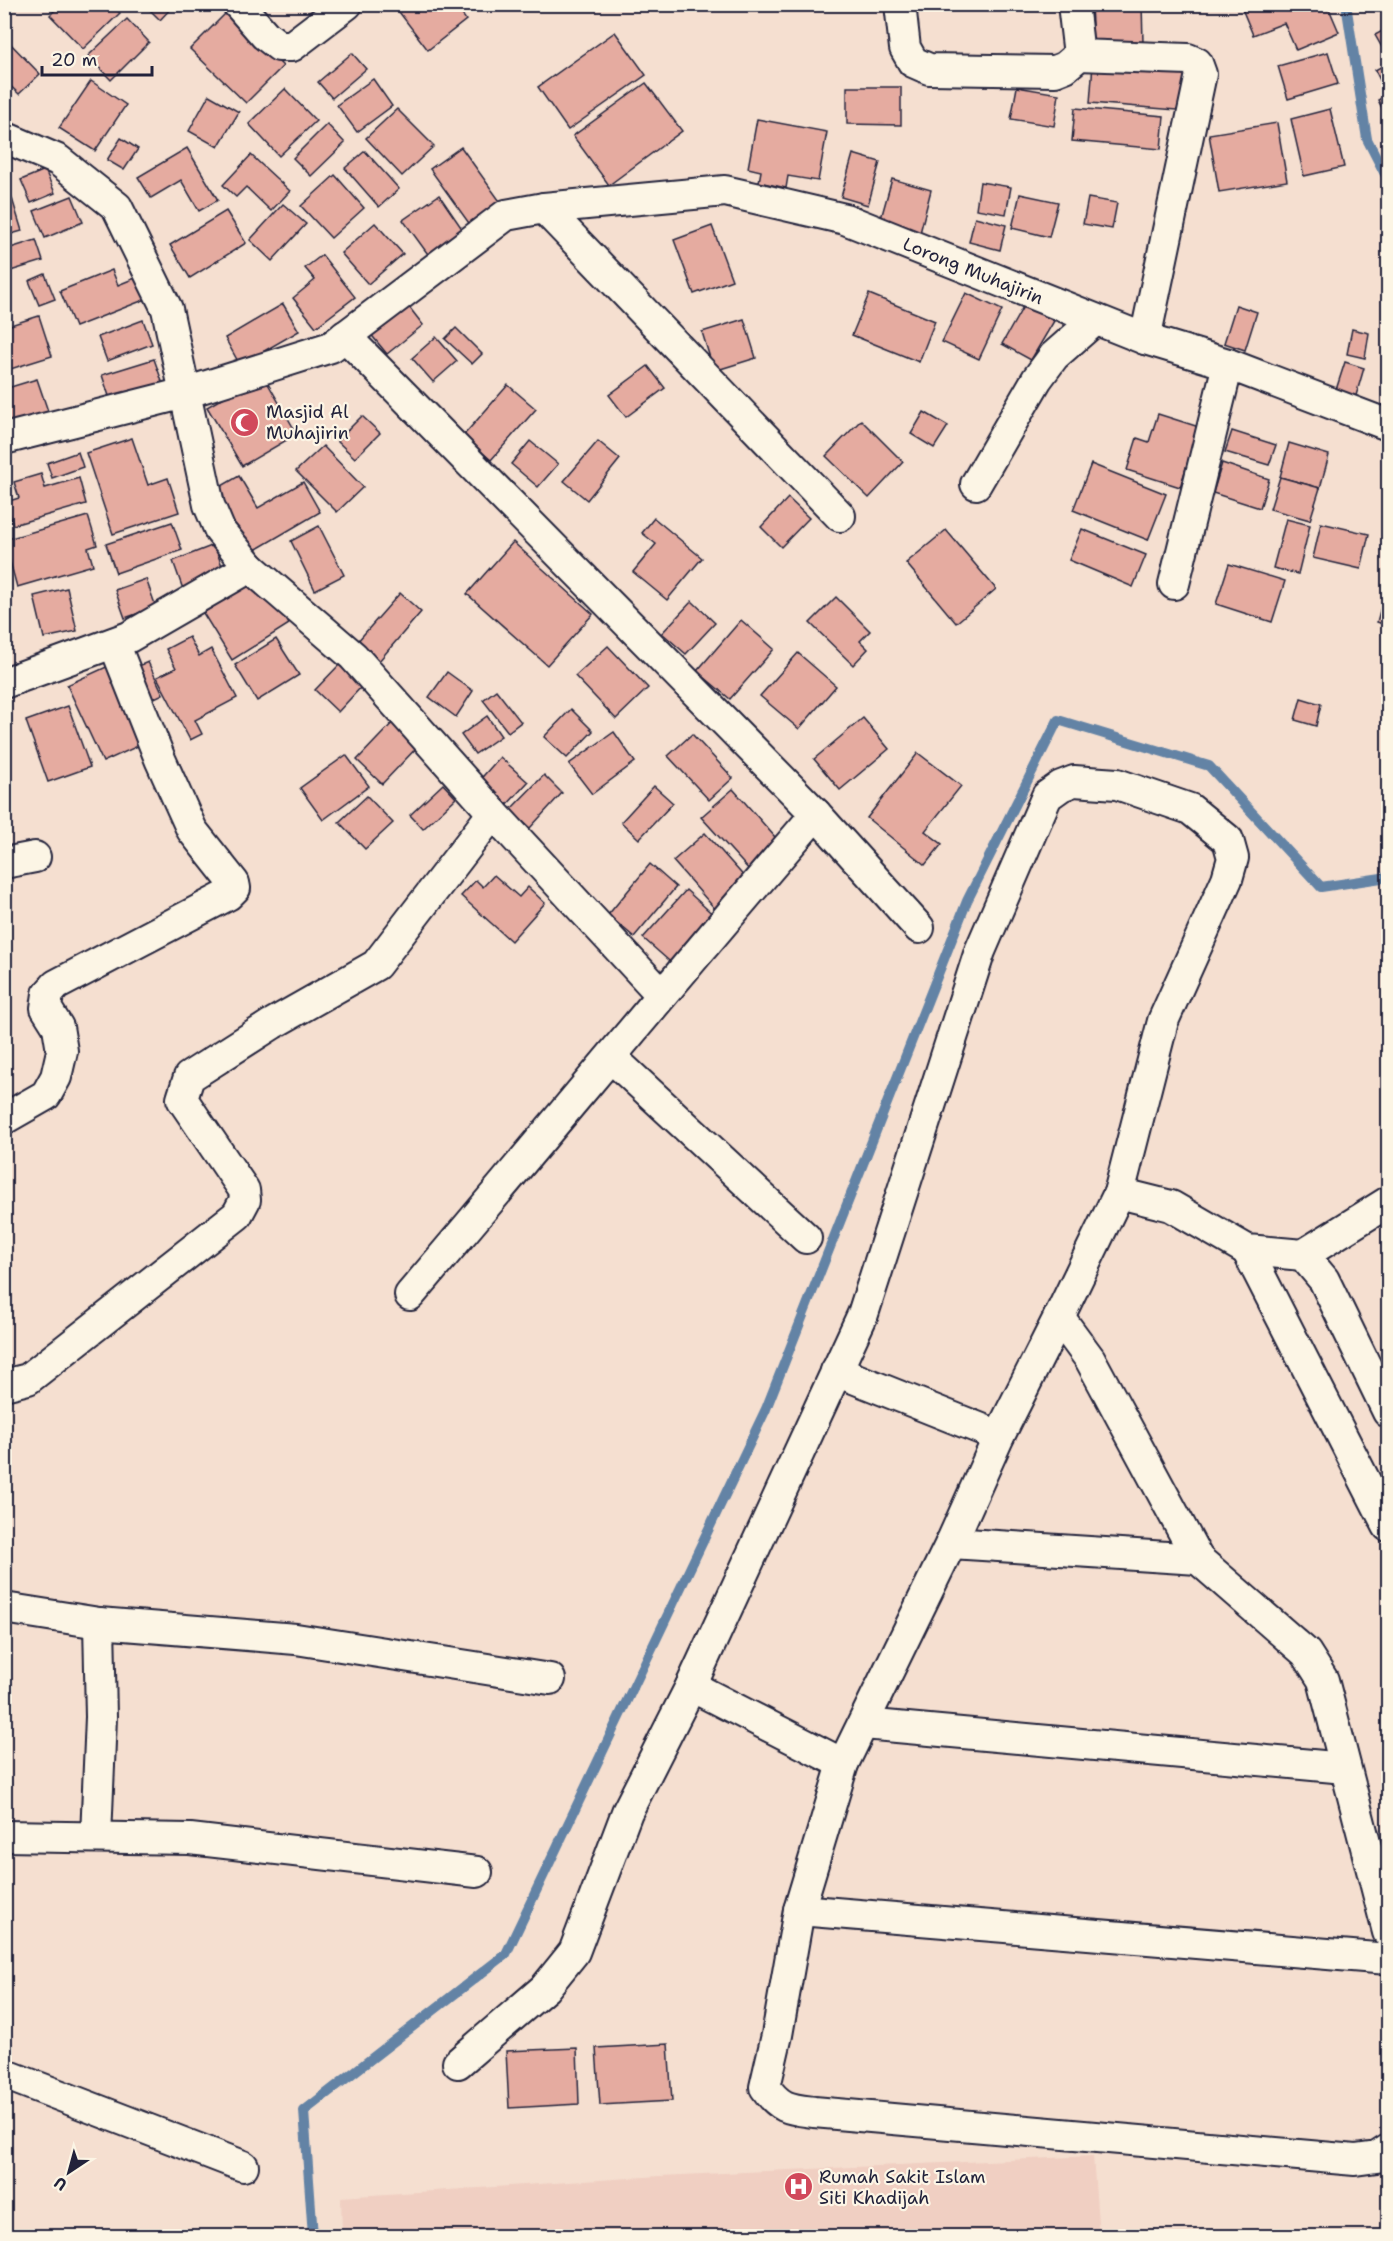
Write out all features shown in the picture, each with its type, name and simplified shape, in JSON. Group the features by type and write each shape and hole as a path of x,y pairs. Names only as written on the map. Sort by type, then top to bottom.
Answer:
{"street":[{"path":"238,4 265,35 279,46 292,46 347,4"},
{"path":"900,4 905,48 913,62 928,69 1055,71 1065,67 1079,55 1188,59 1200,67 1201,74 1145,339"},
{"path":"1073,4 1079,55"},
{"path":"4,137 58,160 117,207 167,309 209,505 220,531 250,567 353,656 493,813 662,994"},
{"name":"Lorong Muhajirin","path":"4,440 185,393 331,347 506,215 544,208 725,191 846,219 1145,339 1228,364 1389,425"},
{"path":"544,208 840,516"},
{"path":"976,484 1043,371 1054,356 1095,320"},
{"path":"345,336 816,814 919,927"},
{"path":"1174,584 1228,364"},
{"path":"4,683 129,637 250,567"},
{"path":"4,1119 46,1095 56,1077 62,1051 58,1027 46,1008 48,994 56,985 188,917 228,895 235,888 234,883 192,830 160,759 114,643"},
{"path":"458,2062 545,1988 573,1952 627,1812 691,1686 863,1314 980,951 1047,796 1061,786 1074,781 1117,784 1190,809 1228,840 1233,858 1227,879 1163,1021 1119,1193 999,1436 951,1543 843,1764 800,1910 765,2087 775,2102 790,2109 1355,2160 1377,2157 1389,2150"},
{"path":"4,1386 28,1379 237,1215 245,1200 244,1190 182,1099 189,1077 272,1024 376,965 493,813"},
{"path":"410,1295 816,814"},
{"path":"4,863 35,857"},
{"path":"612,1058 806,1238"},
{"path":"1119,1193 1171,1206 1247,1250 1304,1255 1389,1202"},
{"path":"1247,1250 1389,1526"},
{"path":"1304,1255 1324,1280 1389,1412"},
{"path":"1059,1317 1090,1359 1198,1559 1306,1653 1323,1680 1389,1932"},
{"path":"836,1371 999,1436"},
{"path":"951,1543 1198,1559"},
{"path":"4,1608 99,1623 296,1639 550,1679"},
{"path":"96,1837 101,1718 99,1623"},
{"path":"691,1686 843,1764"},
{"path":"864,1724 1345,1768"},
{"path":"4,1836 190,1839 477,1872"},
{"path":"800,1910 1389,1959"},
{"path":"4,2074 243,2166"}],"shaded area":[{"name":"Rumah Sakit Islam Siti Khadijah","path":"1093,2156 1099,2236 342,2236 341,2197 660,2176"}],"building":[{"path":"61,4 111,4 120,13 83,49 50,15"},
{"path":"144,4 175,4 160,20"},
{"path":"393,4 455,4 466,20 428,50"},
{"path":"1091,4 1142,4 1143,43 1093,45"},
{"path":"1240,4 1327,4 1339,32 1296,50 1284,23 1253,35"},
{"path":"227,12 283,66 246,103 190,49"},
{"path":"127,19 149,42 111,80 88,56"},
{"path":"1388,28 1388,55 1387,56 1375,35"},
{"path":"615,32 646,75 568,130 538,87"},
{"path":"4,37 40,74 19,94 4,80"},
{"path":"1328,52 1338,84 1288,99 1278,66"},
{"path":"352,53 366,69 332,98 318,82"},
{"path":"1388,63 1388,91 1386,92 1375,70"},
{"path":"1093,64 1192,72 1189,111 1090,103"},
{"path":"373,79 392,106 357,132 337,105"},
{"path":"91,81 126,105 95,151 59,128"},
{"path":"646,83 682,131 609,185 573,136"},
{"path":"847,87 901,87 901,125 847,124"},
{"path":"1017,87 1059,94 1054,126 1011,119"},
{"path":"285,89 316,121 279,156 249,124"},
{"path":"1388,94 1388,120 1378,100"},
{"path":"209,95 239,112 218,147 189,131"},
{"path":"1075,108 1164,116 1161,149 1072,141"},
{"path":"397,109 434,146 402,176 366,138"},
{"path":"1330,109 1344,167 1304,176 1291,119"},
{"path":"757,119 827,132 818,181 788,176 786,188 759,182 761,171 748,168"},
{"path":"1277,123 1287,181 1219,192 1209,134"},
{"path":"327,124 345,143 311,176 293,158"},
{"path":"121,138 138,149 124,170 107,160"},
{"path":"461,147 502,204 471,226 430,169"},
{"path":"187,148 218,200 199,211 181,180 151,198 138,177"},
{"path":"365,151 399,189 379,207 345,168"},
{"path":"853,154 880,162 868,205 841,197"},
{"path":"251,155 290,191 271,211 246,187 236,197 223,185"},
{"path":"45,170 55,193 31,203 21,180"},
{"path":"335,175 364,208 331,238 301,206"},
{"path":"892,179 931,190 920,233 880,222"},
{"path":"980,182 1011,187 1006,214 976,209"},
{"path":"10,192 22,231 4,236 4,193"},
{"path":"1020,194 1058,202 1049,237 1012,228"},
{"path":"439,195 465,233 430,257 403,220"},
{"path":"72,196 83,222 45,238 34,211"},
{"path":"1088,198 1117,203 1112,229 1083,224"},
{"path":"283,204 306,224 272,261 250,240"},
{"path":"226,211 246,243 190,278 170,245"},
{"path":"975,217 1006,225 1000,250 969,242"},
{"path":"375,223 403,254 368,284 341,253"},
{"path":"712,226 732,280 694,294 674,240"},
{"path":"36,240 43,261 4,273 4,250"},
{"path":"322,255 355,297 316,327 293,298 315,280 305,268"},
{"path":"112,270 118,285 145,274 154,296 75,327 60,291"},
{"path":"45,274 55,299 39,305 29,281"},
{"path":"966,293 1002,310 979,359 942,342"},
{"path":"869,294 935,321 919,362 852,335"},
{"path":"406,303 423,325 387,354 369,332"},
{"path":"283,304 299,331 240,365 225,338"},
{"path":"1024,305 1054,321 1031,360 1002,344"},
{"path":"1236,305 1257,312 1245,350 1224,343"},
{"path":"39,316 52,356 4,371 4,327"},
{"path":"744,319 756,358 714,371 702,332"},
{"path":"143,320 152,344 107,361 98,337"},
{"path":"456,328 482,354 472,364 445,339"},
{"path":"1352,329 1369,333 1365,358 1347,354"},
{"path":"436,337 457,361 433,382 412,358"},
{"path":"154,359 164,387 112,405 102,375"},
{"path":"1345,362 1364,368 1355,399 1335,393"},
{"path":"648,366 665,388 626,417 609,395"},
{"path":"263,375 297,434 242,466 207,407"},
{"path":"37,379 50,417 4,433 4,389"},
{"path":"508,385 536,409 491,460 463,436"},
{"path":"924,412 948,426 934,448 911,434"},
{"path":"1158,414 1199,427 1180,487 1127,470 1137,438 1149,442"},
{"path":"362,416 380,433 355,458 337,441"},
{"path":"861,420 903,462 869,498 826,456"},
{"path":"1232,431 1276,445 1269,465 1225,452"},
{"path":"132,438 148,485 168,478 179,512 113,534 86,453"},
{"path":"530,441 558,464 538,487 511,464"},
{"path":"598,441 620,459 587,500 564,481"},
{"path":"1289,443 1329,455 1320,488 1280,477"},
{"path":"323,446 363,487 337,512 296,471"},
{"path":"78,452 83,467 52,478 47,463"},
{"path":"1222,463 1269,479 1260,508 1213,493"},
{"path":"1091,464 1166,494 1148,540 1073,510"},
{"path":"41,474 45,488 79,478 86,504 13,525 6,502 19,498 14,482"},
{"path":"239,476 258,508 303,482 320,512 250,553 213,491"},
{"path":"1280,477 1320,488 1310,520 1270,509"},
{"path":"788,498 809,518 781,547 761,527"},
{"path":"88,516 97,545 88,548 93,565 17,587 4,540"},
{"path":"654,518 702,558 667,600 633,572 656,544 642,533"},
{"path":"1286,519 1310,525 1298,574 1273,568"},
{"path":"172,522 182,550 116,573 106,544"},
{"path":"1321,523 1369,534 1361,569 1313,558"},
{"path":"319,526 344,575 315,590 291,541"},
{"path":"1082,529 1146,555 1133,587 1069,560"},
{"path":"946,530 996,589 956,623 906,563"},
{"path":"513,542 593,614 547,665 467,594"},
{"path":"214,545 226,576 184,592 173,561"},
{"path":"1229,564 1285,581 1272,622 1216,604"},
{"path":"259,577 289,624 232,660 203,613"},
{"path":"146,579 156,607 125,618 115,590"},
{"path":"67,588 77,631 44,638 34,596"},
{"path":"1386,588 1388,589 1388,626 1377,622"},
{"path":"400,593 421,612 379,661 357,642"},
{"path":"836,597 870,631 860,641 868,649 853,665 810,623"},
{"path":"692,601 715,623 686,654 662,633"},
{"path":"741,620 774,649 730,699 697,671"},
{"path":"189,637 199,656 211,649 237,698 195,720 202,734 190,740 157,677 176,668 166,649"},
{"path":"276,639 299,675 257,701 235,665"},
{"path":"608,646 648,688 616,719 575,676"},
{"path":"798,653 836,686 799,729 760,696"},
{"path":"148,662 163,694 142,704 127,671"},
{"path":"113,664 149,741 103,762 67,685"},
{"path":"339,665 362,686 338,712 315,690"},
{"path":"447,672 473,691 456,717 429,697"},
{"path":"496,690 521,722 508,732 483,700"},
{"path":"1301,698 1321,704 1316,726 1295,720"},
{"path":"68,706 90,767 48,782 26,721"},
{"path":"571,709 593,731 567,758 544,737"},
{"path":"487,716 501,736 475,754 461,735"},
{"path":"397,718 423,741 382,784 357,760"},
{"path":"863,718 889,749 840,790 814,759"},
{"path":"614,732 635,762 592,794 569,764"},
{"path":"692,734 733,778 709,800 668,756"},
{"path":"918,753 961,786 925,831 942,844 925,865 867,818"},
{"path":"346,755 369,786 323,820 300,788"},
{"path":"500,757 528,782 504,808 476,784"},
{"path":"544,775 562,793 530,828 510,810"},
{"path":"443,784 456,798 423,829 410,815"},
{"path":"654,786 673,803 639,839 621,822"},
{"path":"733,789 782,845 751,872 701,817"},
{"path":"367,796 393,823 365,849 339,822"},
{"path":"705,833 748,881 716,910 673,861"},
{"path":"650,864 676,887 634,937 608,915"},
{"path":"494,875 519,897 528,887 545,903 511,941 461,896 476,880 483,887"},
{"path":"686,890 718,919 676,967 643,938"},
{"path":"668,2044 672,2101 600,2105 596,2048"},
{"path":"577,2048 579,2104 509,2108 506,2051"}],"waterway":[{"path":"1346,4 1367,139 1388,180"},
{"path":"313,2236 304,2111 506,1954 766,1409 967,901 1058,720 1209,766 1321,887 1388,877"}],"place":[{"name":"Masjid Al Muhajirin","path":"245,422"},
{"name":"Rumah Sakit Islam Siti Khadijah","path":"798,2187"}]}
